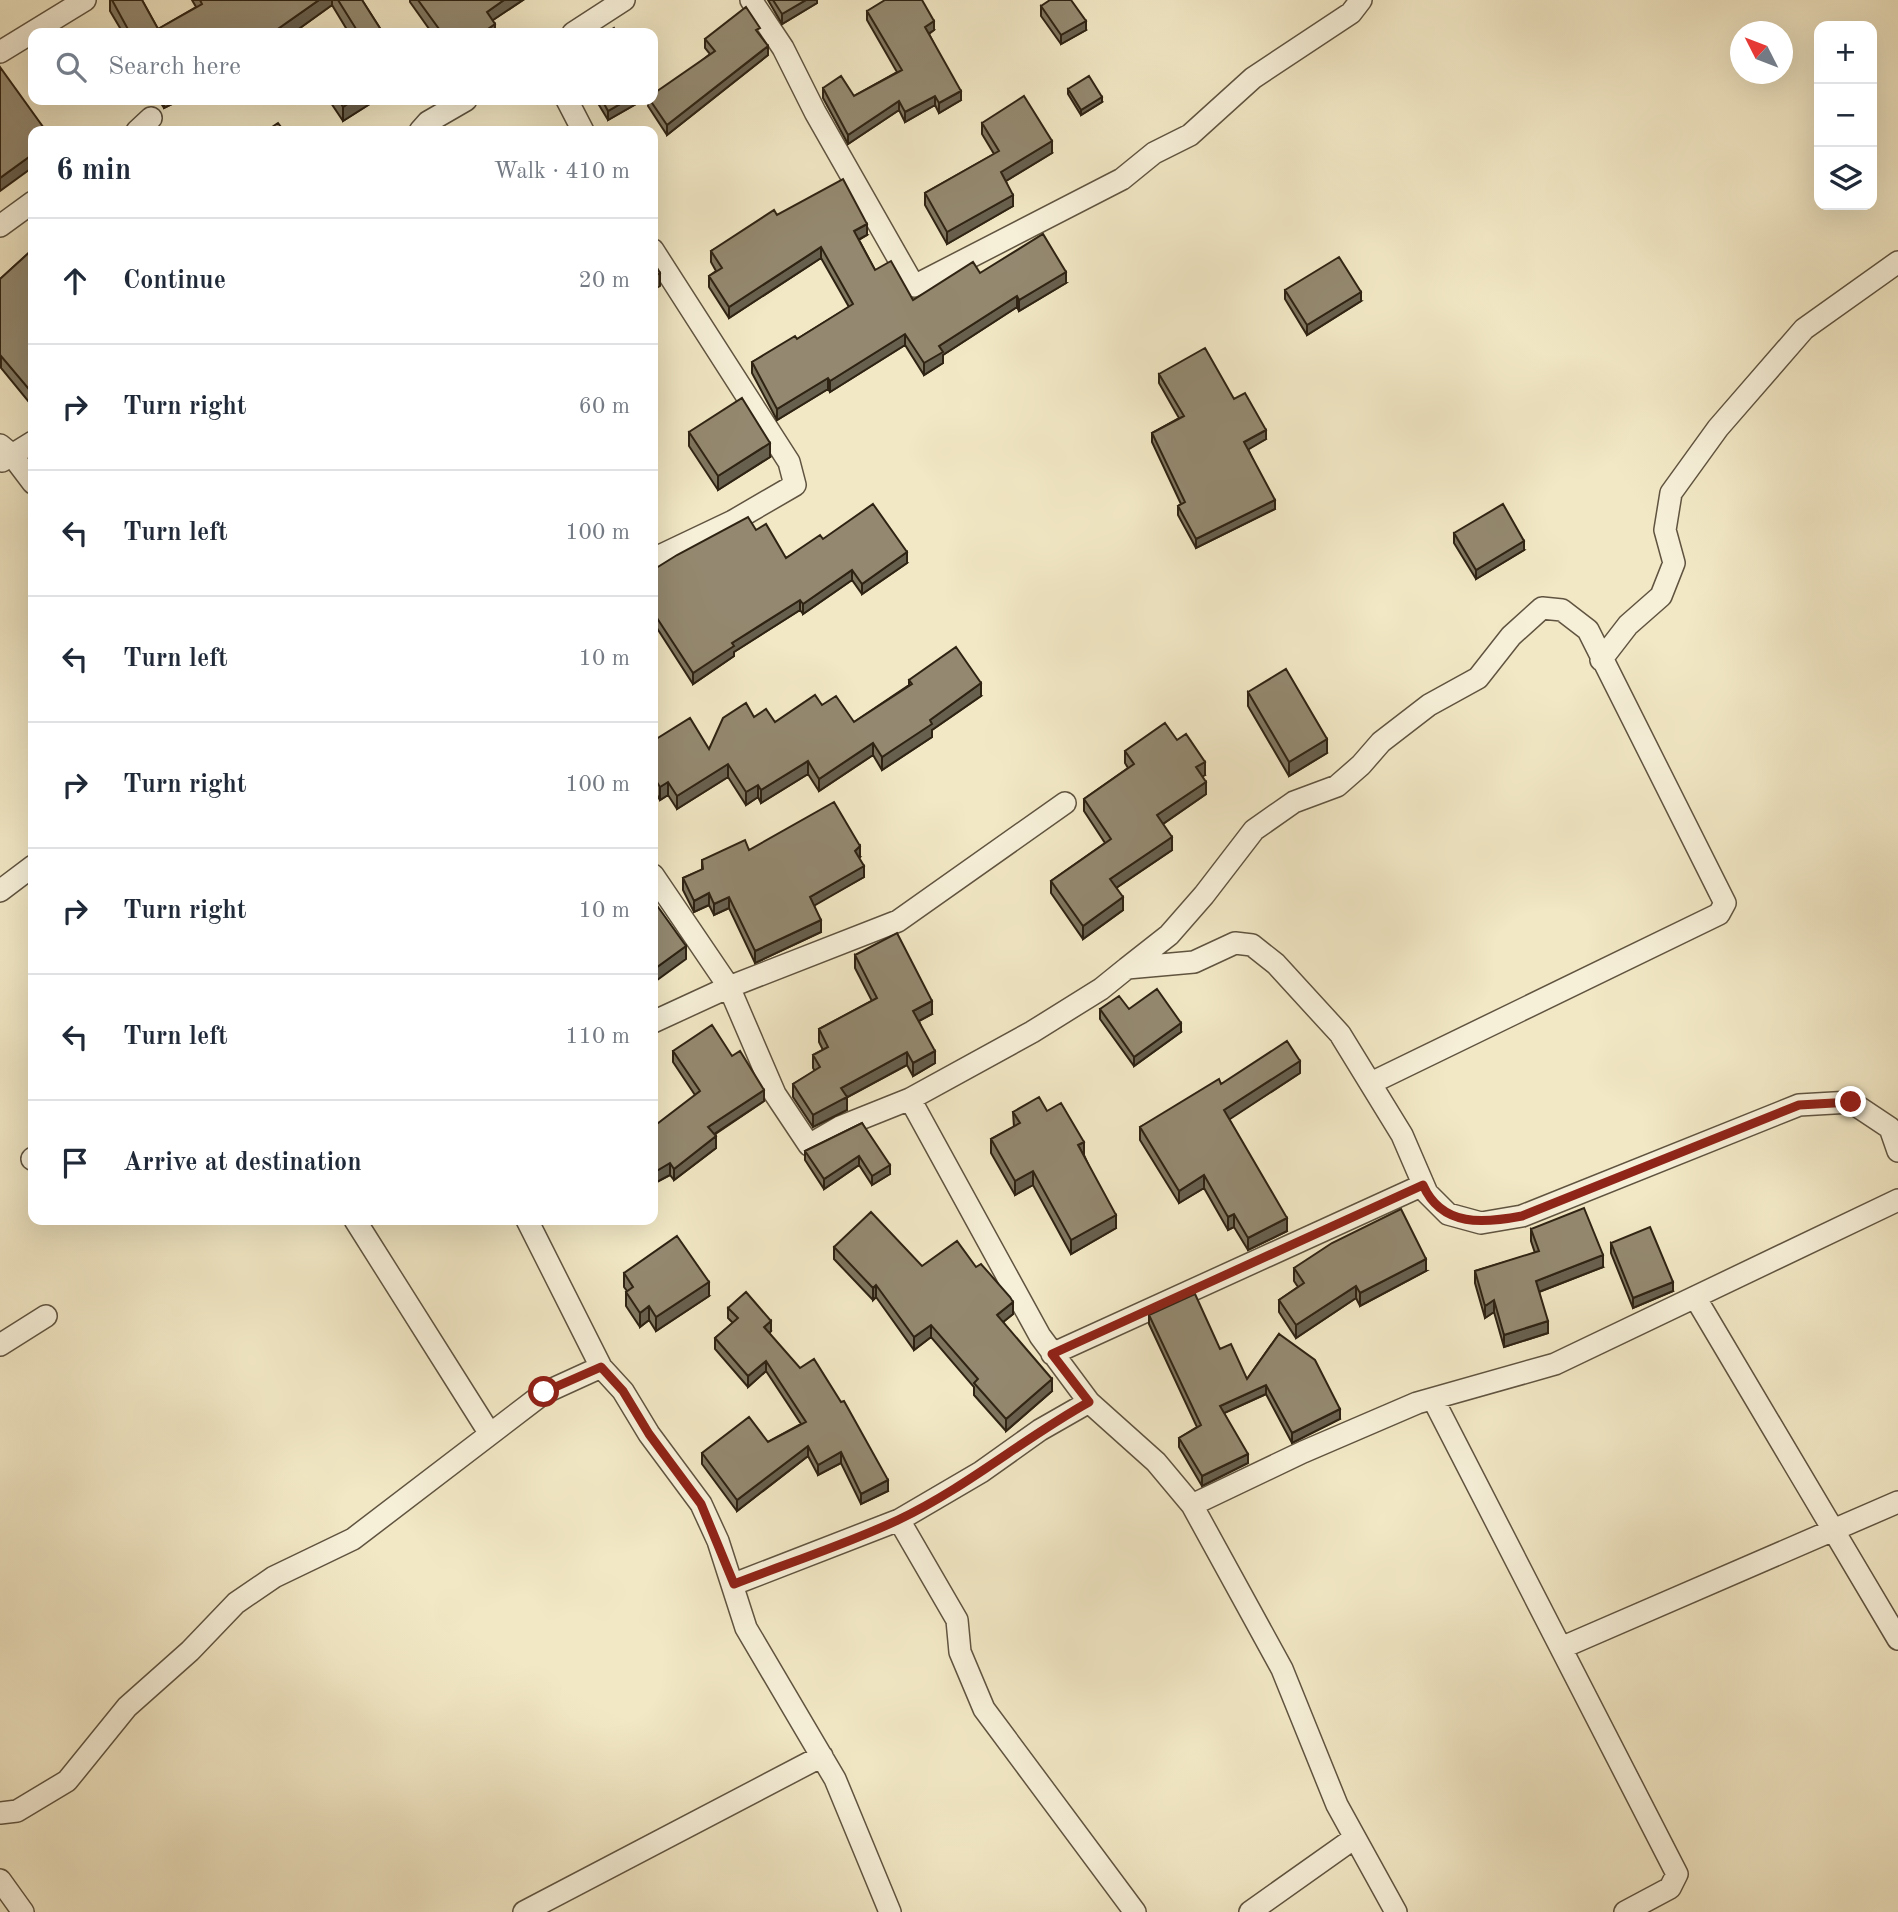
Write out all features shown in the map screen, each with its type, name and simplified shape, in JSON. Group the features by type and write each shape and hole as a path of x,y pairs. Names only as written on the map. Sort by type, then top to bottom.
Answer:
{"street":[{"path":"39,28 85,0"},
{"path":"581,28 624,0"},
{"path":"751,0 783,48 815,113 914,286 1122,179 1154,153 1190,135 1253,78 1351,13 1361,0"},
{"path":"0,52 28,35"},
{"path":"424,126 458,105"},
{"path":"570,105 580,126"},
{"path":"0,226 28,206"},
{"path":"658,258 725,368 789,461 795,485 733,521 658,557"},
{"path":"1601,660 1628,625 1661,596 1674,563 1665,530 1671,493 1718,428 1804,329 1898,262"},
{"path":"28,444 4,454 28,478"},
{"path":"658,882 729,987 775,1094 809,1145 840,1127 910,1099 1032,1032 1101,989 1169,935 1205,895 1254,830 1294,802 1337,786 1361,765 1381,742 1429,705 1478,678 1511,636 1542,608 1562,610 1588,630 1721,890 1725,903 1719,914 1371,1083"},
{"path":"658,1020 729,987 898,921 1065,803"},
{"path":"0,891 28,870"},
{"path":"1127,968 1194,962 1235,943 1252,945 1276,964 1340,1034 1402,1135 1427,1194 1448,1214 1481,1223 1522,1216 1799,1105 1851,1102 1890,1128 1898,1151"},
{"path":"910,1099 1052,1354 1089,1402 1156,1462 1192,1505 1282,1669 1336,1805 1396,1912"},
{"path":"1052,1354 1423,1185"},
{"path":"1192,1505 1378,1419 1433,1399 1555,1364 1898,1200"},
{"path":"358,1225 490,1434"},
{"path":"530,1225 601,1367 623,1391 649,1434 701,1504 734,1584 746,1628 835,1779 890,1912"},
{"path":"1695,1297 1898,1639"},
{"path":"0,1345 46,1316"},
{"path":"0,1813 17,1811 67,1782 127,1707 190,1651 236,1603 274,1577 353,1539 544,1392 601,1367"},
{"path":"1433,1399 1677,1874 1670,1888 1625,1912"},
{"path":"734,1584 899,1520 981,1472 1040,1430 1089,1402"},
{"path":"1561,1648 1898,1502"},
{"path":"899,1520 957,1620 960,1652 984,1709 1135,1912"},
{"path":"524,1912 822,1756"},
{"path":"1250,1912 1353,1839"}],"building":[{"path":"112,0 142,0 157,28 127,28"},
{"path":"200,0 319,0 279,28 160,28 202,4"},
{"path":"338,0 362,0 380,28 356,28"},
{"path":"418,0 504,0 487,12 495,24 489,28 438,28"},
{"path":"773,0 806,0 782,14"},
{"path":"885,0 922,0 934,21 925,27 961,91 939,103 935,96 905,112 899,101 848,135 823,88 841,76 854,96 902,70 867,11"},
{"path":"1050,0 1071,0 1086,21 1061,35 1041,6"},
{"path":"746,7 760,28 756,30 768,46 667,125 653,105 658,105 658,91 715,51 705,39"},
{"path":"0,67 42,126 28,126 28,158 0,178"},
{"path":"1089,76 1102,97 1081,110 1068,89"},
{"path":"1024,96 1052,141 1001,172 1013,195 947,232 925,193 999,151 982,123"},
{"path":"605,105 618,105 608,111"},
{"path":"843,179 867,224 854,231 875,270 891,261 913,300 973,262 980,273 1043,234 1066,272 1019,300 1017,296 939,346 943,352 924,363 905,334 830,381 828,378 777,409 752,362 795,336 797,339 853,304 821,247 729,307 709,276 722,268 711,251 774,210 777,215"},
{"path":"28,254 28,388 0,357 0,279"},
{"path":"1339,257 1361,292 1307,325 1285,290"},
{"path":"1205,348 1234,399 1245,393 1266,430 1244,442 1275,500 1196,539 1178,506 1185,502 1152,433 1184,416 1159,374"},
{"path":"742,398 770,443 718,476 689,432"},
{"path":"873,504 907,552 862,584 852,570 803,604 800,600 732,643 734,646 693,673 658,620 658,567 748,517 756,530 766,524 786,558 820,535 823,539"},
{"path":"1503,504 1524,541 1476,570 1454,533"},
{"path":"956,647 981,683 930,720 932,724 882,757 873,743 819,779 808,761 761,790 758,785 746,792 728,764 677,796 668,782 660,787 658,784 658,738 690,718 709,749 723,718 746,703 754,717 766,709 775,722 815,695 822,705 836,696 854,722 912,684 909,680"},
{"path":"1286,669 1327,739 1289,762 1248,692"},
{"path":"1165,723 1177,740 1186,734 1205,762 1196,767 1206,782 1157,815 1172,837 1110,879 1123,897 1083,926 1051,881 1111,839 1084,799 1134,764 1125,751"},
{"path":"834,802 860,846 855,851 864,866 810,897 821,920 755,951 729,897 714,904 709,893 694,901 683,878 703,869 702,860 745,840 749,850"},
{"path":"658,907 686,946 658,966"},
{"path":"897,933 932,1001 913,1011 935,1051 913,1063 907,1052 841,1088 847,1097 813,1115 793,1084 820,1067 813,1055 828,1047 819,1029 877,998 855,955"},
{"path":"1157,989 1181,1023 1134,1057 1100,1009 1119,996 1129,1009"},
{"path":"712,1025 732,1056 740,1051 764,1090 708,1127 716,1136 674,1169 670,1163 658,1170 658,1123 700,1091 673,1051"},
{"path":"1287,1041 1300,1061 1224,1110 1287,1218 1248,1238 1234,1214 1228,1217 1204,1175 1179,1191 1140,1127 1219,1079 1221,1084"},
{"path":"1039,1097 1047,1111 1061,1103 1084,1142 1078,1145 1116,1215 1071,1240 1033,1171 1015,1181 991,1139 1020,1123 1013,1112"},
{"path":"862,1123 890,1165 872,1176 859,1156 824,1179 805,1151"},
{"path":"1584,1208 1603,1255 1536,1281 1548,1321 1504,1335 1494,1300 1485,1306 1475,1271 1539,1251 1531,1229"},
{"path":"1401,1209 1426,1259 1360,1293 1356,1286 1296,1325 1279,1300 1304,1283 1294,1268 1332,1243"},
{"path":"871,1212 922,1266 957,1241 976,1267 981,1264 1010,1297 1013,1302 997,1315 1052,1379 1006,1419 974,1383 978,1379 931,1325 914,1337 876,1285 873,1288 834,1247"},
{"path":"1650,1227 1673,1282 1633,1298 1611,1243"},
{"path":"677,1236 709,1282 656,1317 649,1306 640,1313 626,1292 633,1287 624,1273"},
{"path":"746,1292 771,1321 764,1327 800,1368 814,1359 841,1402 844,1401 888,1480 861,1494 841,1452 818,1465 808,1446 737,1500 702,1453 749,1417 768,1442 806,1422 766,1361 748,1376 715,1338 738,1318 728,1308"},
{"path":"1195,1294 1220,1349 1231,1344 1247,1379 1279,1334 1315,1360 1340,1409 1292,1433 1266,1385 1220,1406 1248,1454 1202,1476 1179,1438 1201,1425 1149,1315"}],"route":[{"path":"544,1392 601,1367 623,1391 649,1434 701,1504 734,1584 899,1520 981,1472 1040,1430 1089,1402 1052,1354 1423,1185 1427,1194 1448,1214 1481,1223 1522,1216 1583,1189 1799,1105 1851,1102"}]}
